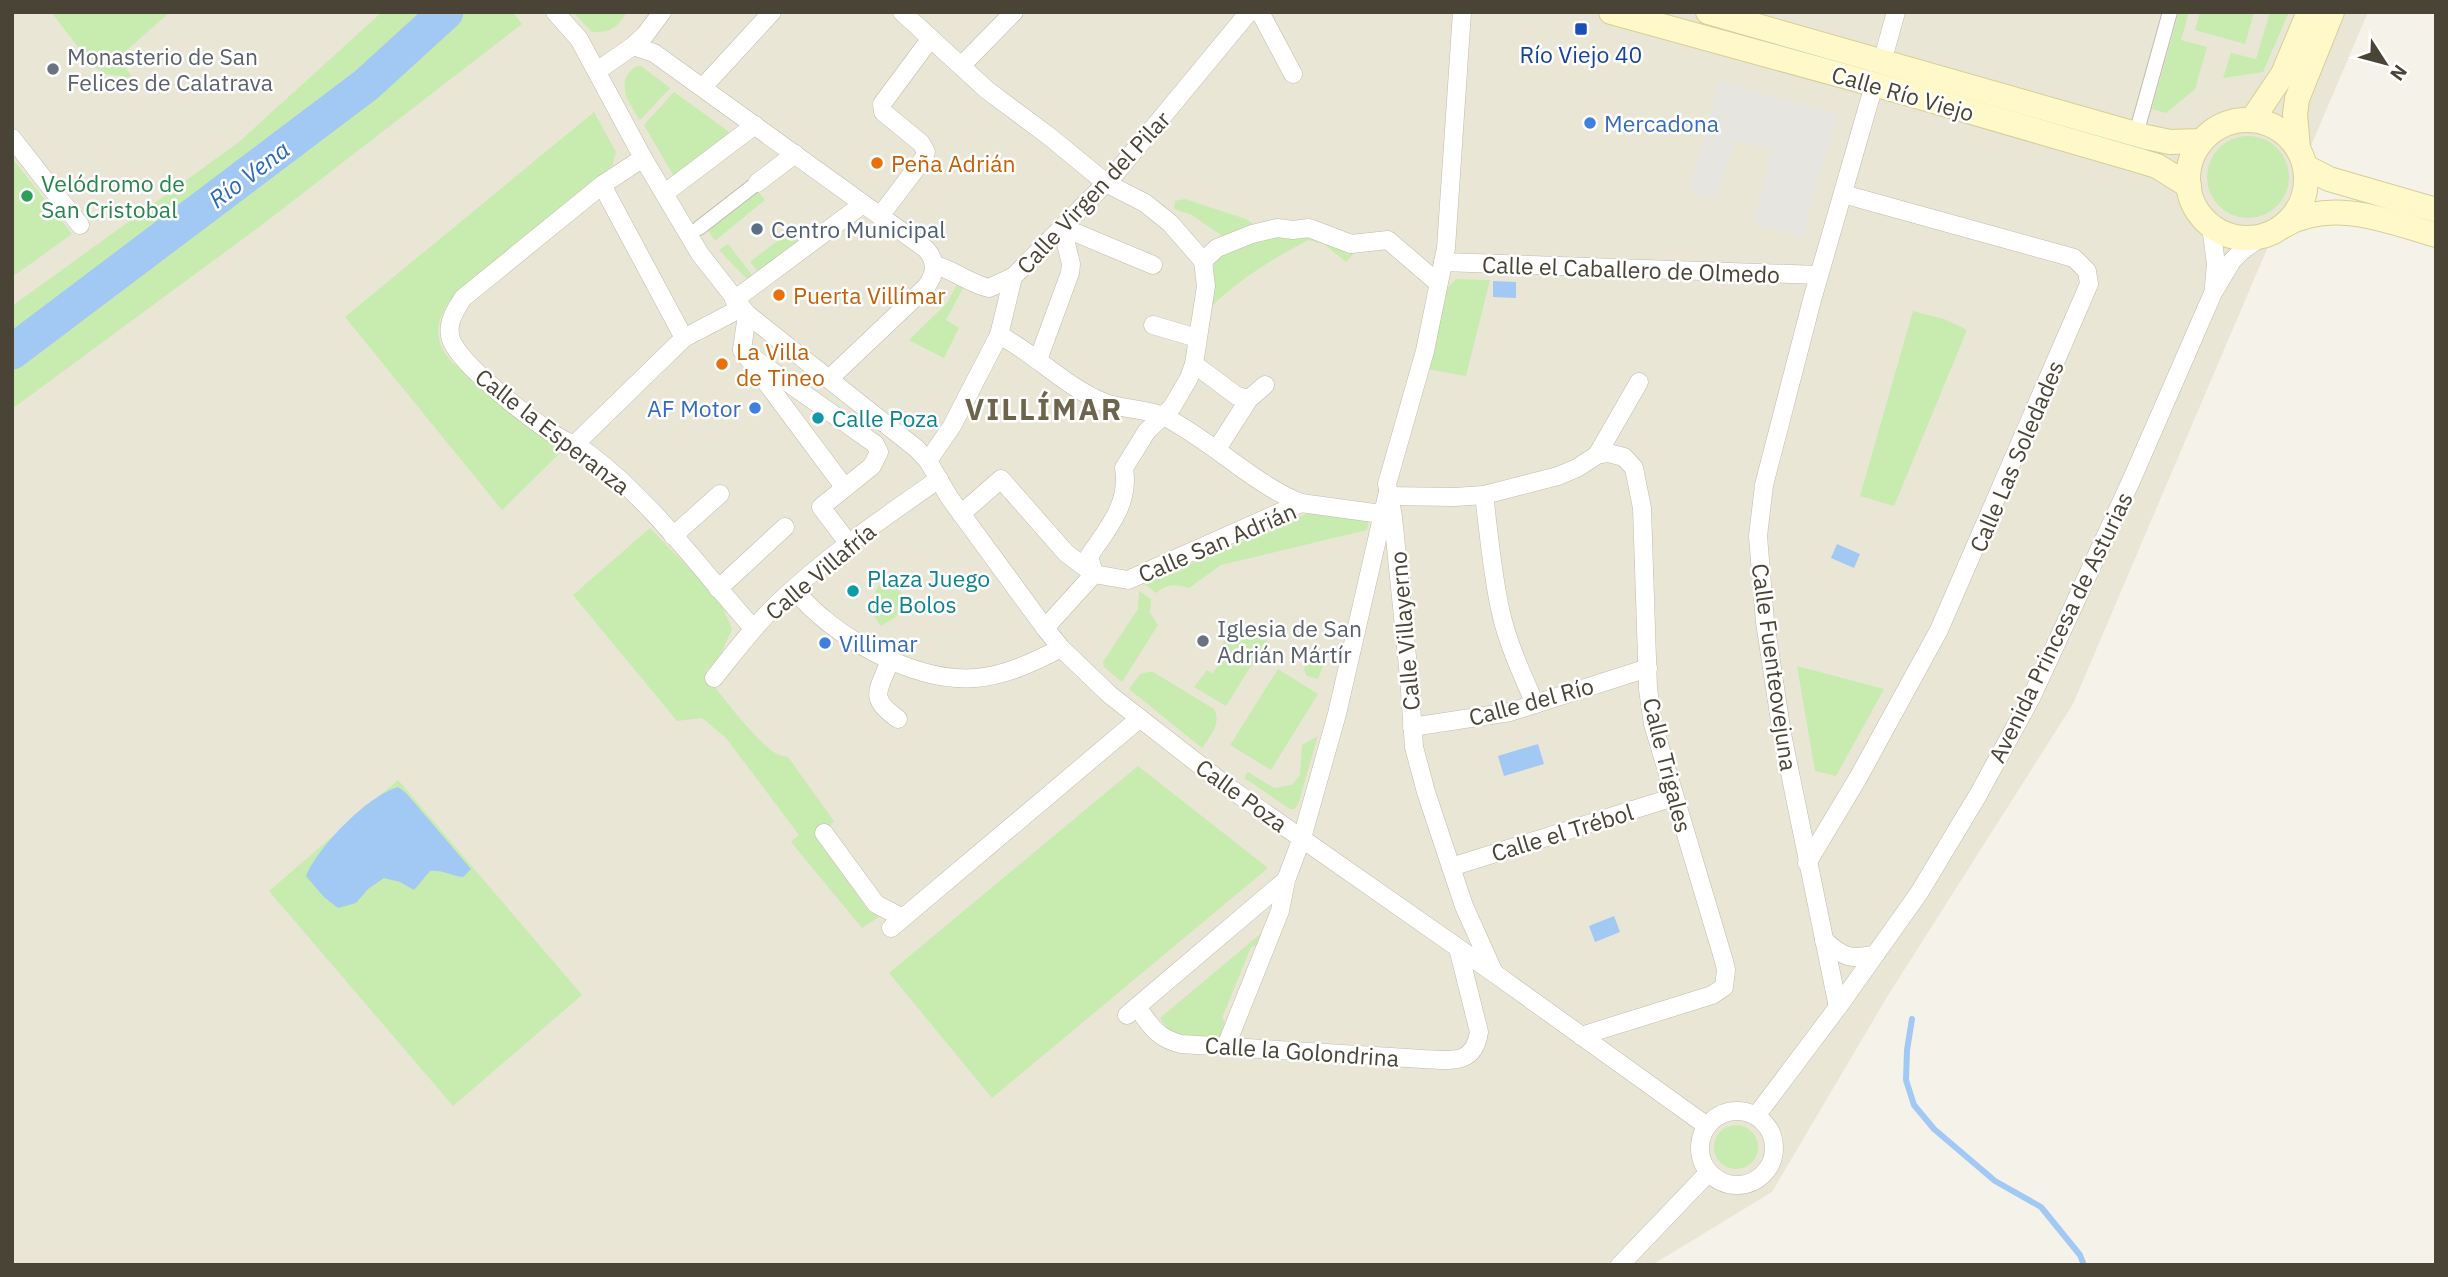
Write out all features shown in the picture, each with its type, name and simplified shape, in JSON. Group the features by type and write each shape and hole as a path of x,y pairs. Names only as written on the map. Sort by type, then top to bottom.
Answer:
{"main road":[{"name":"Calle Río Viejo","path":"1611,12 2170,142 2201,141"},
{"name":"Calle Río Viejo","path":"1708,12 1878,73 2157,166 2189,186"},
{"path":"2252,120 2283,74 2309,12"},
{"path":"2284,225 2302,201 2307,178 2295,114 2297,99 2332,12"},
{"path":"2436,210 2329,178 2302,158 2281,130 2252,120 2227,124 2201,141 2191,164 2189,186 2196,208 2211,226 2233,236 2262,236 2297,218 2321,212 2376,218 2436,235"}],"street":[{"name":"Calle Poza","path":"555,12 579,39 643,158 700,254 740,307 917,449 928,461 961,514 1060,648 1139,719 1228,787 1494,972 1707,1126"},
{"path":"597,71 633,46 663,12"},
{"path":"703,87 772,12"},
{"path":"902,12 987,90 1106,183 1135,197 1170,223 1203,261 1206,286 1194,364 1189,379 1172,407 1147,431 1124,468 1126,478 1121,508 1089,556 1094,574"},
{"path":"962,65 1014,12"},
{"name":"Calle Virgen del Pilar","path":"928,461 952,426 999,335 1013,277 1106,183 1249,12"},
{"path":"1259,12 1293,74"},
{"name":"Calle Villayerno","path":"1462,12 1446,248 1425,351 1387,484 1385,504 1393,517 1413,747 1464,906 1494,972"},
{"name":"Calle Fuenteovejuna","path":"1838,1007 1782,734 1765,622 1758,536 1764,485 1819,275 1896,12"},
{"path":"2136,134 2170,12"},
{"path":"883,212 926,152 921,143 883,112 882,104 931,38"},
{"path":"633,46 654,53 863,204 883,212 926,249 935,265 934,273 926,287 829,379"},
{"path":"665,193 755,125"},
{"path":"12,138 80,226"},
{"path":"699,228 795,154"},
{"path":"643,158 602,185 684,338"},
{"name":"Calle la Esperanza","path":"602,185 463,299 450,320 450,333 456,349 480,375 556,435 589,453 637,497 753,628"},
{"name":"Calle Las Soledades","path":"1807,863 1858,778 1939,630 2089,284 2087,271 2074,258 1843,194"},
{"path":"574,445 684,338 740,307 863,204"},
{"name":"Avenida Princesa de Asturias","path":"2211,226 2216,264 2213,293"},
{"path":"1062,227 1153,265"},
{"path":"1038,360 1070,273 1071,264 1062,227"},
{"path":"1203,261 1217,248 1252,234 1277,228 1309,228 1351,244 1388,240 1438,283"},
{"name":"Avenida Princesa de Asturias","path":"1756,1116 1838,1007 1926,882 1978,795 2032,696 2213,293 2232,261 2262,236"},
{"name":"Calle el Caballero de Olmedo","path":"1443,262 1819,275"},
{"path":"935,265 989,288 1013,277"},
{"path":"740,307 742,350 845,488"},
{"path":"1153,325 1198,338"},
{"path":"999,335 1102,402 1163,415 1217,449 1284,497 1301,503"},
{"path":"742,350 875,444 879,452 876,460 821,507 849,544"},
{"path":"1194,364 1237,396 1249,399"},
{"path":"1597,455 1639,382"},
{"path":"1217,449 1249,399 1265,385"},
{"name":"Calle Trigales","path":"1581,1036 1713,995 1724,987 1726,970 1653,724 1648,691 1642,508 1634,468 1624,457 1608,453 1597,455"},
{"name":"Calle San Adrián","path":"1094,574 1128,580 1301,503 1374,513 1385,504 1485,495 1558,476 1597,455"},
{"name":"Calle Villafría","path":"714,678 753,628 794,589 849,544 939,479"},
{"path":"961,514 1001,479 1066,553 1094,574"},
{"path":"673,536 720,494"},
{"path":"1485,495 1491,556 1501,614 1535,704"},
{"path":"1226,1046 1280,911 1286,880 1302,838 1337,714 1385,504"},
{"path":"718,589 785,527"},
{"path":"1045,628 1094,574"},
{"path":"794,589 809,608 824,620 886,658 914,670 941,676 975,678 1017,670 1060,648"},
{"path":"886,658 878,694 880,705 898,719"},
{"name":"Calle del Río","path":"1412,727 1510,712 1648,668"},
{"path":"824,833 876,904 897,923 1139,719"},
{"name":"Calle el Trébol","path":"1451,867 1674,797"},
{"name":"Calle la Golondrina","path":"1286,880 1132,1011 1166,1040 1181,1044 1450,1060 1466,1057 1477,1046 1479,1032 1458,948"},
{"path":"1824,940 1835,951 1848,957 1861,958 1876,954"},
{"path":"1738,1111 1756,1116 1768,1127 1772,1138 1772,1160 1767,1170 1752,1181 1739,1185 1723,1182 1709,1172 1702,1160 1701,1136 1715,1118 1726,1112 1738,1111"},
{"path":"1620,1265 1709,1172"}],"shaded area":[{"path":"12,12 2368,12 2073,704 1887,997 1772,1192 1652,1265 12,1265"},
{"path":"1719,82 1837,114 1802,237 1753,224 1772,151 1735,140 1716,200 1688,192"}],"green space":[{"path":"51,12 170,12 118,58 133,78 106,74 93,66"},
{"path":"382,12 513,12 522,24 263,224 12,409 12,306 239,142"},
{"path":"573,12 627,12 613,28 592,32"},
{"path":"2179,12 2189,12 2181,40 2207,47 2195,89 2166,113 2152,109"},
{"path":"2200,12 2254,12 2245,44 2195,30"},
{"path":"2270,12 2289,12 2263,72 2223,78 2231,53 2256,59"},
{"path":"637,66 641,66 670,88 640,120 625,92 626,78"},
{"path":"674,92 732,134 675,178 644,125"},
{"path":"594,112 616,152 612,166 456,293 444,311 438,328 441,345 453,363 561,452 502,510 345,317"},
{"path":"2248,136 2264,139 2277,148 2286,161 2289,177 2286,193 2277,206 2264,215 2248,218 2232,215 2219,206 2210,193 2207,177 2210,161 2219,148 2232,139"},
{"name":"Velódromo de San Cristobal","path":"12,158 72,234 12,277"},
{"path":"756,189 765,200 715,241 706,227"},
{"path":"1185,199 1246,219 1256,226 1225,238 1192,215 1174,209 1175,201"},
{"path":"791,230 799,241 757,271 750,262"},
{"path":"1305,234 1356,251 1346,262 1324,244 1308,240 1246,278 1212,306 1211,273 1215,261 1229,250 1261,236"},
{"path":"728,244 752,275 747,279 719,250"},
{"path":"1456,279 1490,280 1466,376 1426,369 1448,287"},
{"path":"957,285 963,288 946,320 959,328 944,358 909,340 946,304"},
{"path":"1913,311 1944,319 1967,330 1894,506 1860,496"},
{"path":"1308,513 1369,520 1367,530 1221,565 1189,588 1172,585 1156,593 1144,584"},
{"path":"650,528 719,599 732,629 718,660 705,672 760,740 777,754 788,757 834,821 818,840 869,911 879,917 862,928 791,842 799,835 726,738 702,718 677,721 573,595"},
{"path":"889,577 904,597 897,607 897,616 881,626 870,610 878,587"},
{"path":"1139,591 1151,599 1150,613 1158,625 1122,682 1104,667 1103,662 1138,609"},
{"path":"1239,621 1267,640 1226,706 1194,687 1207,670 1212,674 1227,653 1220,647"},
{"path":"1315,656 1323,666 1318,679 1307,676 1304,670 1306,659"},
{"path":"1797,666 1884,689 1836,776 1815,771"},
{"path":"1278,669 1318,694 1271,770 1230,745"},
{"path":"1153,672 1214,709 1216,725 1202,748 1129,689 1140,674"},
{"path":"1318,736 1298,805 1294,809 1290,809 1244,778 1248,772 1274,788 1292,785 1300,775 1302,745"},
{"path":"1138,766 1268,868 992,1098 889,973"},
{"path":"398,780 582,995 453,1106 269,891"},
{"path":"1265,930 1260,945 1251,947 1222,1018 1227,1027 1222,1037 1185,1037 1165,1026 1160,1018"},
{"path":"1736,1125 1745,1126 1752,1131 1757,1138 1757,1156 1752,1163 1745,1168 1736,1169 1727,1168 1720,1163 1715,1156 1714,1147 1715,1138 1720,1131 1727,1126"}],"water":[{"path":"1493,281 1516,282 1516,298 1493,297"},
{"path":"1837,544 1860,554 1854,568 1831,558"},
{"path":"1538,744 1544,764 1504,776 1498,756"},
{"path":"398,787 471,869 463,877 430,871 414,890 400,882 384,878 368,889 356,903 338,908 324,897 306,876 321,851 345,824 372,800"},
{"path":"1614,916 1620,932 1595,942 1589,926"}],"waterway":[{"name":"Río Vena","path":"12,352 366,85 446,12"},
{"path":"1912,1019 1906,1080 1914,1105 1934,1129 1995,1181 2041,1207 2080,1255 2084,1265"}],"place":[{"name":"Río Viejo 40","path":"1581,29"},
{"name":"Monasterio de San Felices de Calatrava","path":"53,69"},
{"name":"Mercadona","path":"1590,123"},
{"name":"Peña Adrián","path":"877,163"},
{"name":"Velódromo de San Cristobal","path":"27,196"},
{"name":"Centro Municipal","path":"757,229"},
{"name":"Puerta Villímar","path":"779,295"},
{"name":"La Villa de Tineo","path":"722,364"},
{"name":"AF Motor","path":"755,408"},
{"name":"Calle Poza","path":"818,418"},
{"name":"Plaza Juego de Bolos","path":"853,591"},
{"name":"Iglesia de San Adrián Mártír","path":"1203,641"},
{"name":"Villimar","path":"825,643"}],"district":[{"name":"VILLÍMAR","path":"1044,408"}]}
